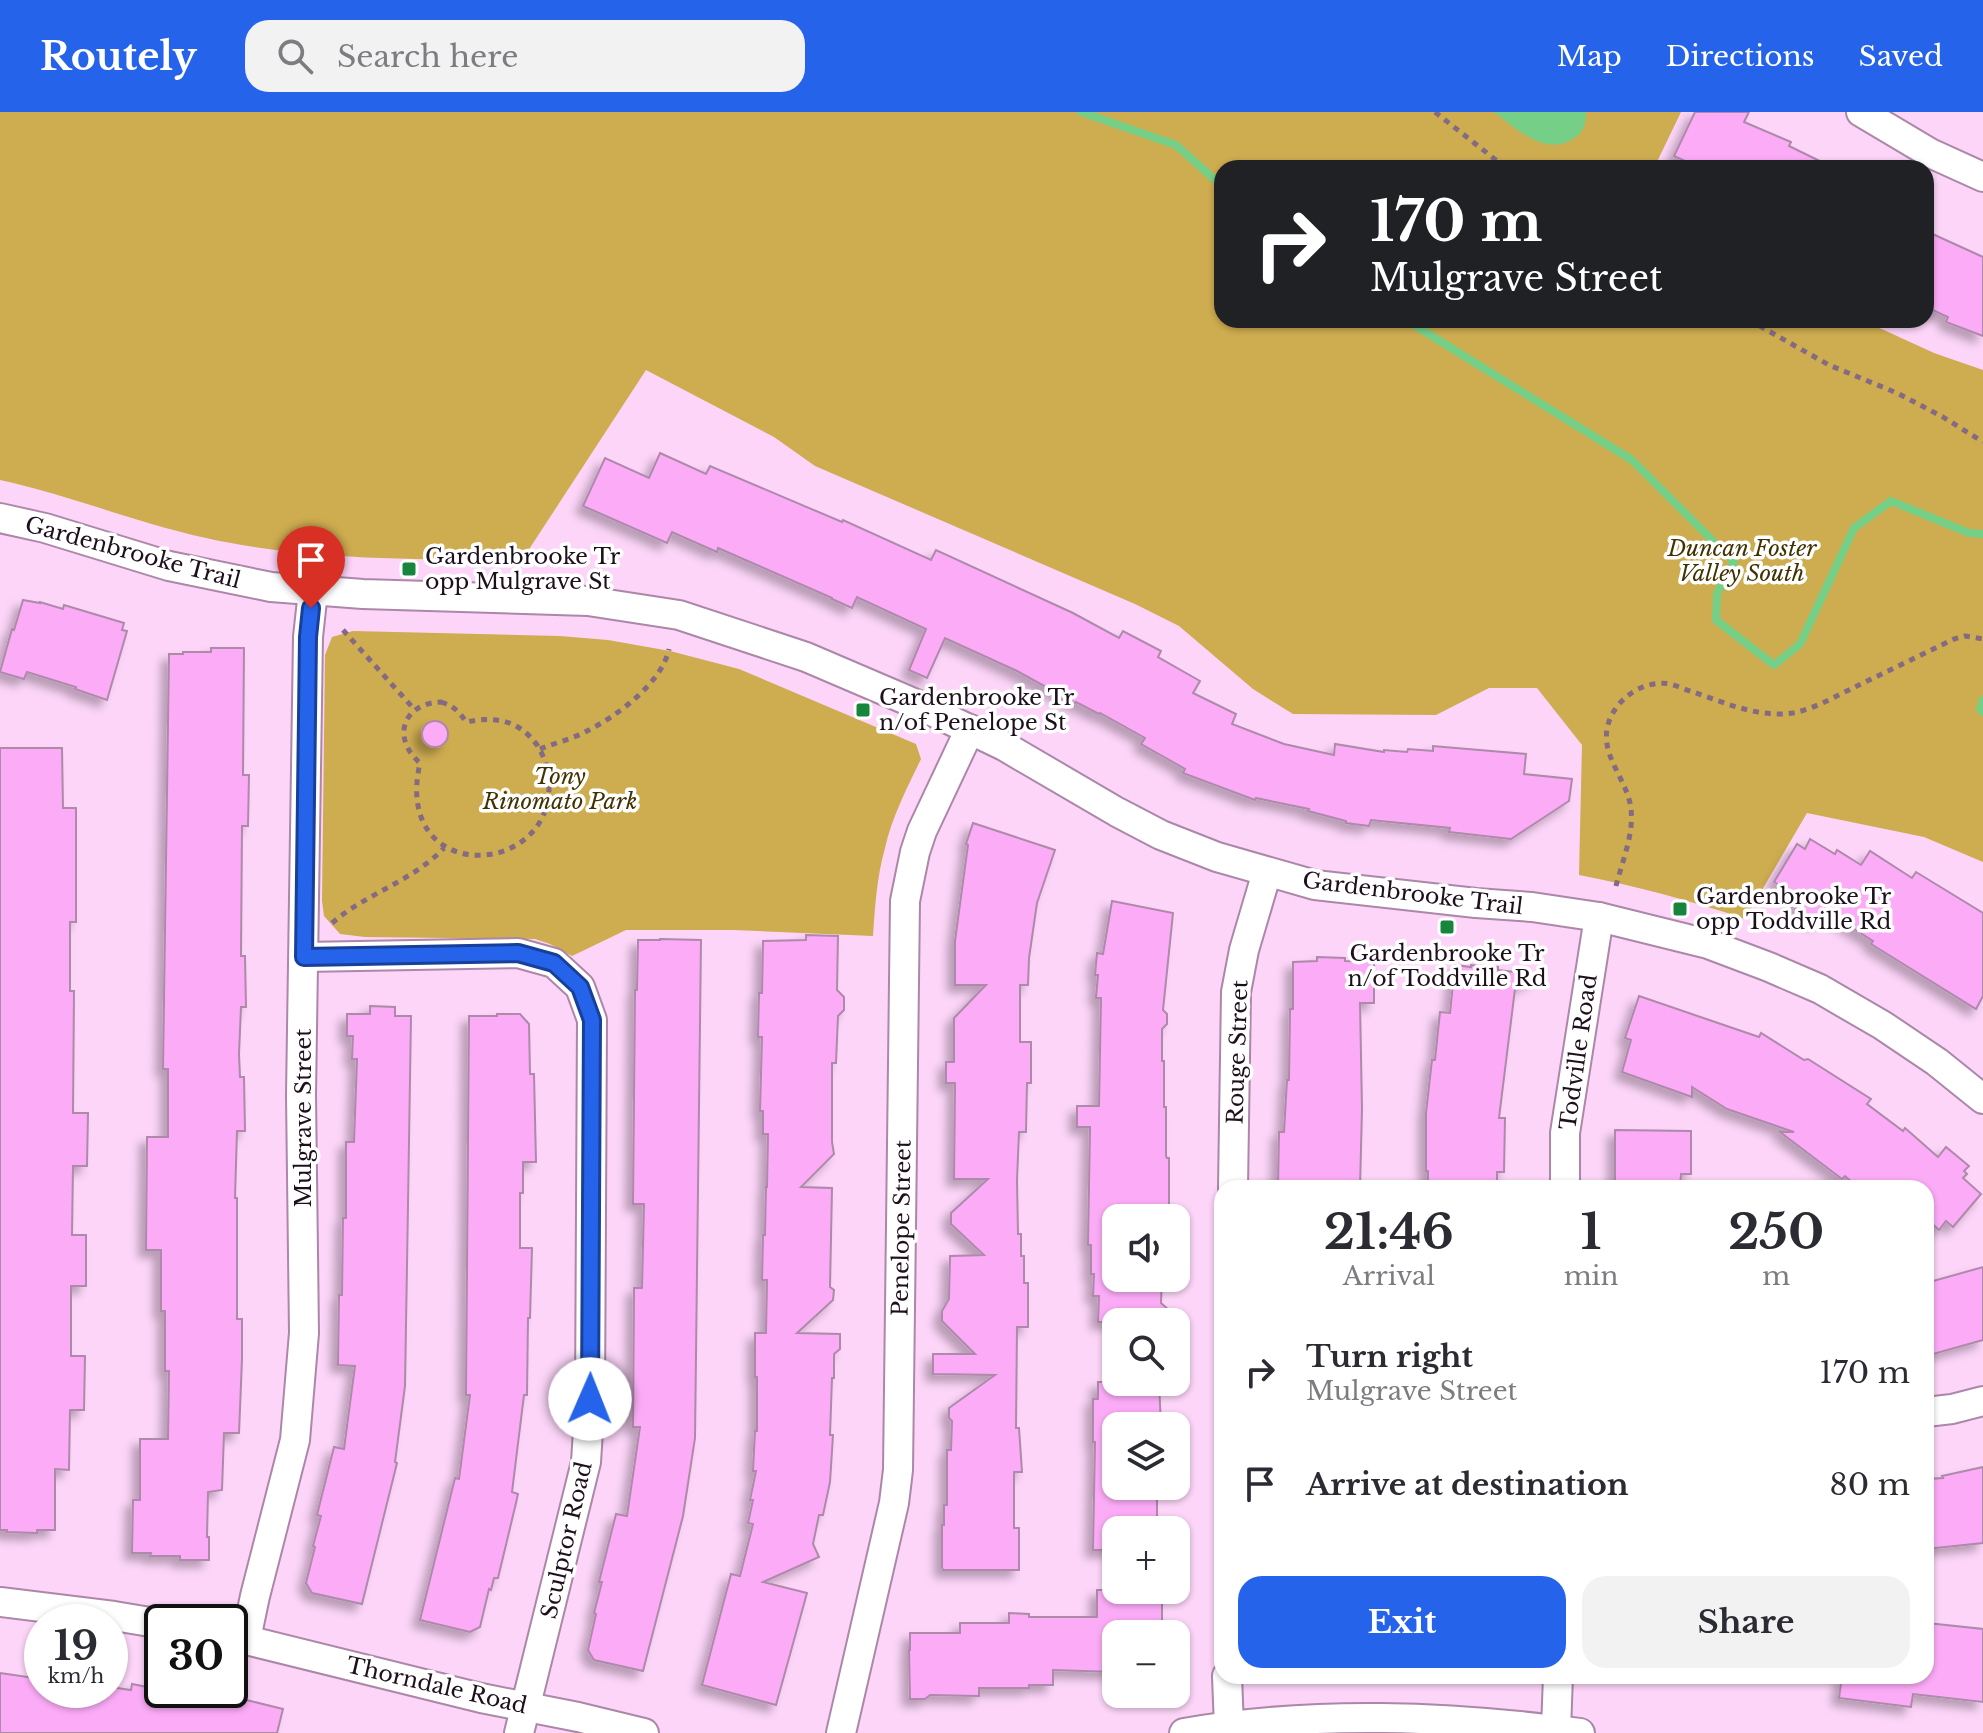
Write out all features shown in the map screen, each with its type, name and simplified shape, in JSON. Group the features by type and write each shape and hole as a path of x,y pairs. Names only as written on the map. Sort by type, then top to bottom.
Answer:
{"street":[{"path":"1861,112 1930,153 1983,177"},
{"name":"Gardenbrooke Trail","path":"0,518 45,528 169,566 271,587 588,601 679,615 806,657 970,729 1161,835 1217,857 1315,885 1532,907 1599,917 1708,944 1820,989 1893,1032 1983,1099"},
{"name":"Mulgrave Street","path":"248,1613 295,1440 303,1348 301,1095 308,637 313,591"},
{"name":"Penelope Street","path":"841,1733 894,1503 898,1470 905,901 922,831 970,729"},
{"name":"Rouge Street","path":"1233,1180 1236,992 1244,950 1267,872"},
{"name":"Todville Road","path":"1565,1180 1565,1133 1599,917"},
{"name":"Sculptor Road","path":"304,957 518,953 554,963 580,987 592,1020 590,1399 586,1462 522,1720"},
{"path":"1934,1410 1983,1401"},
{"path":"0,1602 144,1621"},
{"name":"Thorndale Road","path":"248,1640 481,1698 522,1720 578,1717 644,1733"},
{"path":"1227,1684 1229,1727"},
{"path":"1184,1733 1363,1717 1415,1718 1568,1731 1559,1684"}],"path":[{"path":"1435,112 1496,160"},
{"path":"1763,328 1829,365 1897,393 1983,442"},
{"path":"343,630 414,709"},
{"path":"1616,886 1631,829 1632,811 1628,793 1607,746 1607,729 1612,713 1622,700 1636,690 1652,684 1669,684 1768,715 1796,712 1954,639 1965,636 1983,639"},
{"path":"540,749 586,732 629,703 659,673 667,661 669,649"},
{"path":"441,702 452,706 466,722 501,720 517,726 540,749 549,773 549,795 542,817 529,836 510,849 489,856 466,855 444,848 434,839 416,803 415,783 420,763 411,755 403,735 408,716 414,709 441,702"},
{"path":"332,923 364,899 409,876 444,848"}],"green space":[{"name":"Duncan Foster Valley South","path":"0,112 1681,112 1658,160 1214,160 1214,328 1879,328 1934,353 1983,370 1983,862 1924,837 1807,813 1745,919 1662,894 1579,875 1582,745 1537,688 1489,688 1436,715 1293,714 1253,689 1179,626 1135,604 815,466 774,437 646,370 522,560 363,557 245,546 180,532 0,480"},
{"name":"Tony Rinomato Park","path":"353,631 560,636 608,640 670,651 739,669 916,744 921,759 888,836 878,880 873,936 733,930 626,930 572,956 535,939 340,934 324,916 322,901 325,655 332,637"}],"shaded area":[{"path":"1494,112 1586,112 1580,134 1563,144 1552,145 1531,138"}],"building":[{"path":"1695,112 1749,112 1744,122 1791,142 1789,146 1818,160 1683,160 1674,156"},
{"path":"1934,235 1983,257 1983,336 1946,322 1948,317 1934,311"},
{"path":"660,453 706,474 710,466 931,560 936,550 1073,613 1119,638 1123,631 1161,651 1158,657 1200,681 1193,693 1236,714 1232,724 1284,744 1334,755 1335,744 1384,752 1407,752 1408,749 1433,751 1433,746 1526,754 1524,774 1572,779 1569,801 1511,839 1449,832 1450,828 1371,820 1369,826 1346,823 1309,809 1255,800 1183,773 1185,769 1141,744 1145,738 1017,671 945,638 927,678 909,670 926,629 857,597 852,608 718,548 717,552 672,532 667,543 583,506 605,458 649,478"},
{"path":"23,600 63,609 64,605 124,623 122,630 127,631 107,700 27,672 24,679 0,672"},
{"path":"211,648 244,648 243,775 249,775 248,826 242,826 241,956 245,956 246,1007 241,1007 239,1054 240,1077 244,1077 245,1131 237,1131 235,1198 237,1319 242,1319 242,1359 239,1433 224,1433 222,1490 208,1492 209,1560 180,1560 180,1556 132,1553 133,1500 140,1500 140,1439 168,1439 169,1371 165,1371 165,1311 161,1311 161,1250 146,1250 147,1137 168,1137 168,1069 163,1069 169,654 211,652"},
{"path":"435,721 445,724 448,734 445,744 435,747 425,744 422,734 425,724"},
{"path":"0,748 62,748 63,808 76,808 76,922 70,922 70,991 74,991 73,1113 88,1113 87,1166 73,1166 72,1235 86,1235 86,1286 71,1286 71,1356 85,1356 84,1410 70,1410 69,1470 55,1469 55,1530 37,1530 37,1533 0,1530"},
{"path":"973,823 1055,850 1037,903 1028,985 1020,985 1020,1042 1031,1042 1031,1083 1027,1083 1026,1132 1019,1132 1017,1180 1018,1234 1021,1234 1021,1256 1024,1256 1024,1283 1028,1283 1028,1327 1017,1327 1016,1428 1019,1428 1022,1472 1014,1472 1014,1528 1019,1528 1019,1570 943,1570 942,1567 947,1450 951,1450 949,1408 995,1375 933,1374 933,1354 975,1354 942,1321 942,1311 949,1299 950,1256 984,1255 951,1224 951,1213 988,1179 954,1179 955,1083 946,1083 946,1062 954,1062 954,1018 986,985 955,985 955,941 966,844"},
{"path":"1810,839 1835,854 1837,850 1861,865 1870,851 1912,878 1916,872 1983,913 1983,996 1976,1009 1871,944 1873,941 1824,910 1817,922 1795,909 1798,904 1792,900 1795,895 1774,882 1797,844 1805,849"},
{"path":"1112,901 1173,913 1163,1010 1167,1014 1167,1024 1162,1029 1169,1204 1102,1204 1102,1292 1161,1292 1161,1303 1167,1308 1102,1308 1102,1322 1098,1322 1099,1296 1093,1296 1094,1274 1091,1274 1091,1245 1088,1245 1090,1127 1077,1127 1077,1106 1099,1106 1101,998 1096,998 1098,975 1095,975 1097,953 1103,954"},
{"path":"806,935 838,936 837,990 844,997 844,1010 838,1016 836,1063 832,1063 834,1154 801,1187 832,1188 830,1287 834,1290 833,1300 797,1333 840,1334 840,1349 834,1354 832,1378 830,1482 813,1544 819,1557 763,1582 807,1593 776,1705 702,1685 731,1574 740,1576 753,1524 748,1523 756,1471 753,1471 757,1431 755,1333 766,1333 767,1280 762,1280 768,1134 763,1134 763,1111 760,1111 762,1037 758,1037 763,941 806,940"},
{"path":"638,940 701,940 695,1438 683,1516 643,1671 594,1660 588,1650 602,1582 599,1582 616,1514 627,1516 640,1427 633,1427 634,1288 642,1288 644,1204 633,1204 635,990"},
{"path":"1317,957 1374,962 1374,1003 1360,1003 1360,1180 1278,1180 1279,1132 1284,1132 1289,1080 1293,962 1317,961"},
{"path":"1455,965 1498,967 1498,970 1540,975 1515,989 1499,1118 1505,1118 1504,1172 1497,1172 1497,1180 1428,1180 1426,1113 1432,1060 1435,1060 1440,1012 1450,1013"},
{"path":"1639,996 1759,1037 1761,1033 1871,1099 1867,1104 1903,1131 1905,1128 1938,1157 1946,1147 1969,1166 1963,1178 1981,1194 1953,1227 1946,1221 1939,1230 1934,1225 1934,1180 1850,1180 1845,1176 1842,1179 1780,1132 1794,1132 1727,1109 1692,1087 1692,1097 1622,1072 1631,1040 1625,1038"},
{"path":"370,1006 395,1007 395,1016 411,1016 405,1386 397,1463 362,1604 312,1593 306,1583 321,1516 317,1515 334,1447 344,1449 355,1366 338,1365 343,1218 346,1218 346,1142 354,1142 357,1059 352,1059 353,1036 347,1036 347,1014 370,1014"},
{"path":"520,1014 529,1024 530,1074 534,1074 536,1162 523,1162 523,1193 520,1193 520,1248 532,1248 527,1395 524,1395 512,1492 518,1494 498,1578 494,1578 489,1589 480,1627 470,1632 420,1620 455,1478 459,1479 470,1395 466,1395 469,1016"},
{"path":"1615,1130 1691,1131 1691,1174 1681,1174 1681,1180 1615,1180"},
{"path":"1983,1267 1983,1340 1934,1354 1934,1281"},
{"path":"1098,1382 1102,1382 1102,1396 1160,1396 1160,1412 1102,1412 1102,1500 1157,1500 1157,1516 1102,1516 1102,1550 1093,1550 1093,1399 1098,1399"},
{"path":"1983,1467 1983,1543 1934,1548 1934,1479"},
{"path":"1097,1590 1102,1590 1102,1604 1162,1604 1162,1620 1102,1620 1102,1672 1053,1670 1053,1685 979,1688 979,1696 930,1695 925,1699 910,1699 910,1633 960,1633 960,1623 1009,1623 1009,1613 1029,1614 1029,1617 1097,1617"},
{"path":"1934,1624 1983,1629 1983,1702 1913,1694 1911,1707 1839,1698 1841,1684 1934,1684"},
{"path":"0,1673 24,1676 24,1708 128,1708 128,1690 131,1690 132,1684 144,1686 144,1708 248,1708 248,1700 283,1709 277,1733 0,1733"}],"waterway":[{"path":"1081,112 1176,145 1214,179"},
{"path":"1419,328 1632,460 1734,562 1717,593 1716,620 1774,665 1800,644 1854,528 1891,501 1969,533 1983,534"},
{"path":"1983,700 1980,709 1983,712"}],"place":[{"name":"Gardenbrooke Tr opp Mulgrave St","path":"409,569"},
{"name":"Gardenbrooke Tr n/of Penelope St","path":"863,710"},
{"name":"Gardenbrooke Tr opp Toddville Rd","path":"1680,909"},
{"name":"Gardenbrooke Tr n/of Toddville Rd","path":"1447,927"}],"route":[{"path":"311,608 308,637 304,957 518,953 554,963 580,987 592,1020 590,1399"}]}
